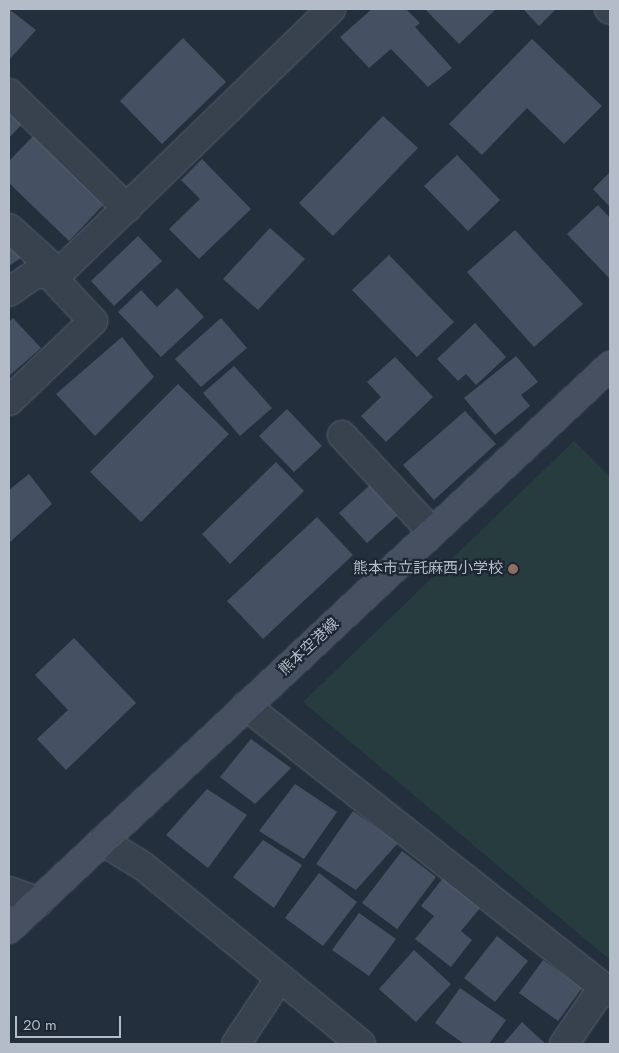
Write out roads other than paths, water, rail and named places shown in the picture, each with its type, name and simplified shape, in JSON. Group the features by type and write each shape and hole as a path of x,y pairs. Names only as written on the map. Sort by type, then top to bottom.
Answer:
{"main road":[{"name":"熊本空港線","path":"9,929 610,366"}],"street":[{"path":"9,292 35,274 55,274 127,208 331,9"},
{"path":"9,93 127,208"},
{"path":"9,228 55,274 93,321 9,400"},
{"path":"342,435 432,532"},
{"path":"246,706 607,989 564,1044"},
{"path":"102,841 143,866 361,1044"},
{"path":"9,891 39,902"},
{"path":"236,1044 280,978"}],"place":[{"name":"熊本市立託麻西小学校","path":"513,569"}]}
